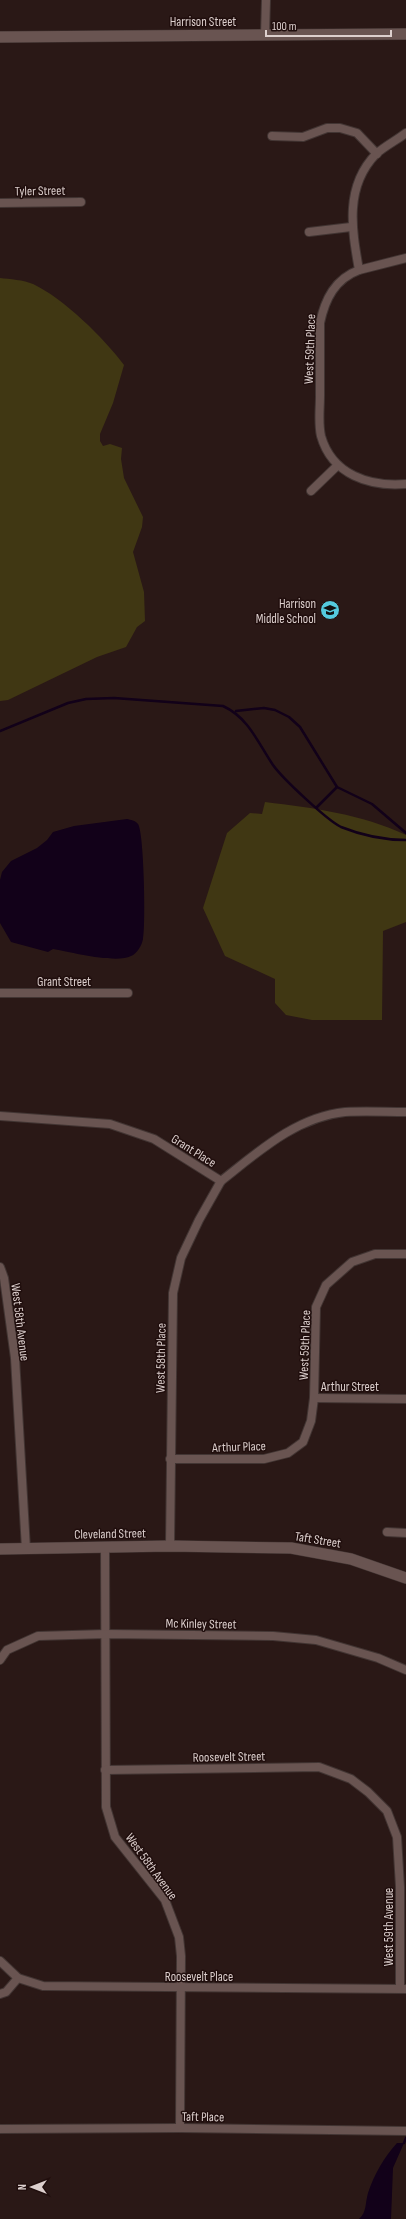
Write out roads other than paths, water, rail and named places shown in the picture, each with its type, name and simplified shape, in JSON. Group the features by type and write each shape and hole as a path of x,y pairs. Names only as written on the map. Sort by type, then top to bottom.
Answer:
{"main road":[{"name":"Harrison Street","path":"0,37 406,34"},
{"name":"Cleveland Street","path":"0,1549 170,1546 221,1547"},
{"name":"Taft Street","path":"221,1547 291,1548 350,1559 406,1578"}],"street":[{"path":"265,35 266,0"},
{"path":"272,136 303,137 328,128 340,128 357,133 377,154"},
{"path":"359,270 351,227 352,203 358,184 377,154 406,133"},
{"name":"Tyler Street","path":"0,203 81,202"},
{"path":"309,232 351,227"},
{"name":"West 59th Place","path":"338,465 325,445 321,435 320,323 323,308 340,280 359,270 406,258"},
{"path":"311,492 338,465 359,479 371,483 382,485 406,484"},
{"name":"Grant Street","path":"0,993 128,993"},
{"name":"Grant Place","path":"0,1116 110,1124 154,1139 222,1181 278,1137 307,1122 344,1112 406,1112"},
{"name":"West 58th Place","path":"170,1546 173,1293 181,1258 199,1220 222,1181"},
{"name":"West 59th Place","path":"314,1398 316,1307 326,1285 352,1262 375,1254 406,1254"},
{"name":"West 58th Avenue","path":"0,1268 4,1278 15,1358 26,1549"},
{"name":"Arthur Street","path":"303,1442 311,1422 314,1398 406,1398"},
{"name":"Arthur Place","path":"170,1459 264,1459 288,1453 303,1442"},
{"path":"387,1532 406,1533"},
{"name":"West 58th Avenue","path":"105,1547 106,1807 115,1837 165,1900 173,1918 178,1937 181,1988 180,2128"},
{"name":"Mc Kinley Street","path":"0,1660 7,1650 38,1636 106,1634 273,1636 316,1640 378,1658 406,1670"},
{"name":"Roosevelt Street","path":"105,1770 319,1767 351,1779"},
{"name":"West 59th Avenue","path":"351,1779 386,1811 397,1837 403,1865 403,1988"},
{"name":"Roosevelt Place","path":"0,1961 18,1978 43,1986 181,1988 403,1988"},
{"path":"0,1994 6,1992 18,1978"},
{"name":"Taft Place","path":"0,2129 180,2128 406,2131"}],"waterway":[{"path":"0,731 68,703 86,699 114,698 223,706 240,717 246,724 273,765 286,780 334,823 341,827 365,835 406,840"},
{"path":"236,711 264,708 275,710 289,717 300,727 337,787 372,804 406,833"},
{"path":"317,807 337,787"},
{"path":"404,2143 406,2138"}],"place":[{"name":"Harrison Middle School","path":"330,610"}]}
